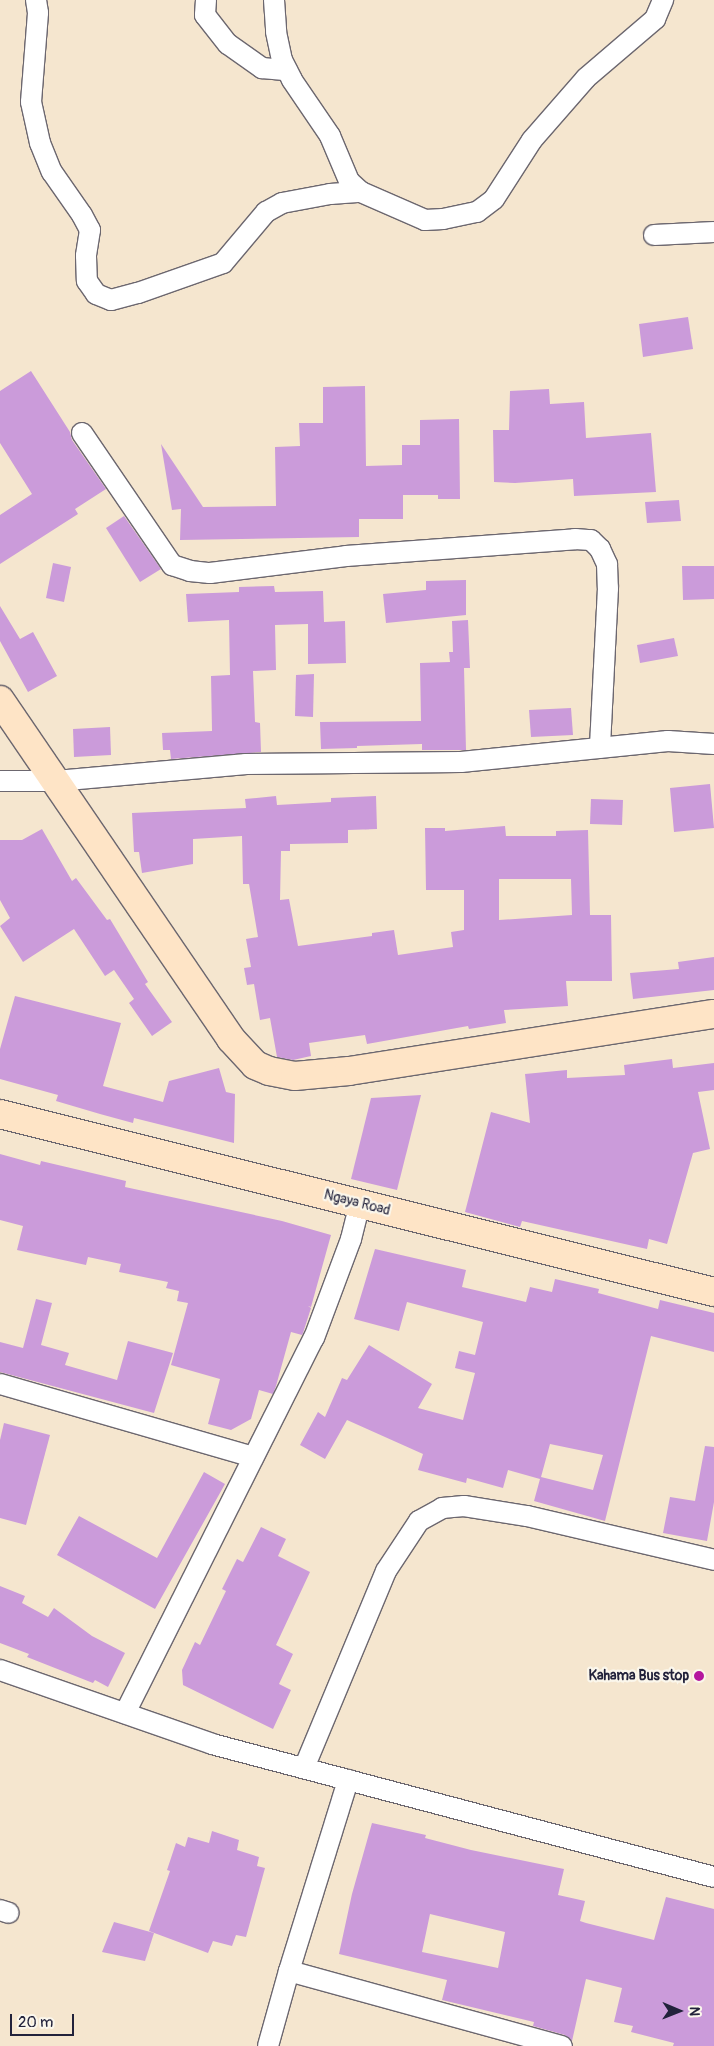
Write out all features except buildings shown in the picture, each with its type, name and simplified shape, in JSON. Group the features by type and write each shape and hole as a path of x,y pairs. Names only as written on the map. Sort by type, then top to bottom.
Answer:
{"street":[{"path":"54,0 37,6 31,102 40,143 52,172 82,215 90,230 86,256 87,282 96,294 110,300 138,294 223,263 266,212 282,203 330,194 361,192"},
{"path":"206,0 205,15 228,44 262,68 287,70"},
{"path":"274,0 276,32 287,70 330,136 350,181 361,192 425,220 443,219 477,212 494,199 532,140 586,78 655,19 663,0"},
{"path":"654,235 714,232"},
{"path":"82,433 172,565 190,570 210,573 346,556 576,539 591,540 600,549 607,564 608,588 600,748"},
{"path":"0,700 231,1039 256,1065 268,1071 295,1076 349,1071 714,1014"},
{"path":"0,781 56,781 246,764 461,762 668,741 714,744"},
{"name":"Ngaya Road","path":"0,1114 714,1292"},
{"path":"125,1713 252,1456 314,1338 351,1239 360,1204"},
{"path":"0,1384 252,1456"},
{"path":"304,1768 386,1571 419,1521 442,1508 464,1506 527,1516 714,1560"},
{"path":"0,1670 212,1744 714,1877"},
{"path":"268,2046 289,1970 348,1780"},
{"path":"289,1970 562,2046"}],"place":[{"name":"Kahama Bus stop","path":"699,1676"}]}
